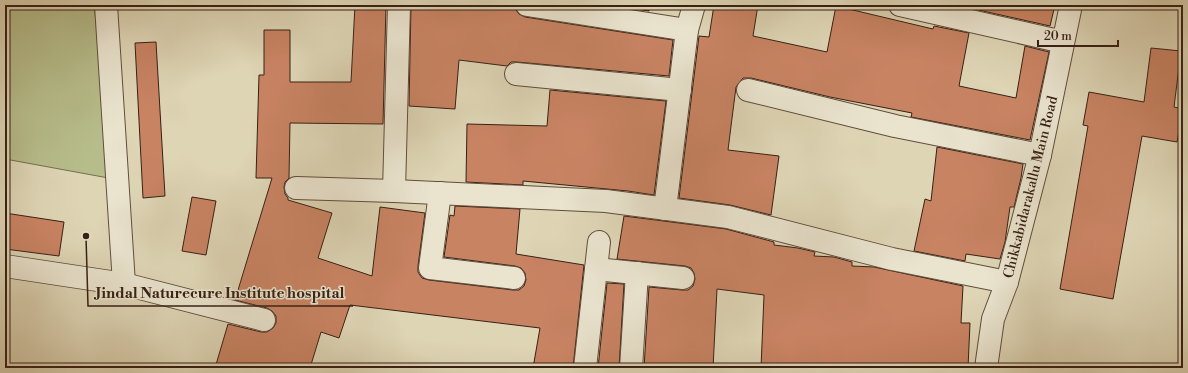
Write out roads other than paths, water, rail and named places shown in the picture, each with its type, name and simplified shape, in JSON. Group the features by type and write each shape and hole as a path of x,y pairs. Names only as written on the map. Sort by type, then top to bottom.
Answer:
{"street":[{"path":"106,5 124,284"},
{"path":"394,191 399,5"},
{"path":"527,5 687,30"},
{"path":"665,209 687,30 694,5"},
{"path":"900,5 929,8 1063,42"},
{"name":"Chikkabidarakallu Main Road","path":"986,368 993,319 1007,282 1040,155 1071,5"},
{"path":"516,74 680,90"},
{"path":"748,90 895,126 1040,155"},
{"path":"296,188 606,201 728,217 892,259 1007,282"},
{"path":"440,193 430,268 514,278"},
{"path":"585,368 599,242"},
{"path":"5,266 124,284 264,320"},
{"path":"596,269 683,278"},
{"path":"631,368 637,273"}],"place":[{"name":"Jindal Naturecure Institute hospital","path":"86,236"}]}
